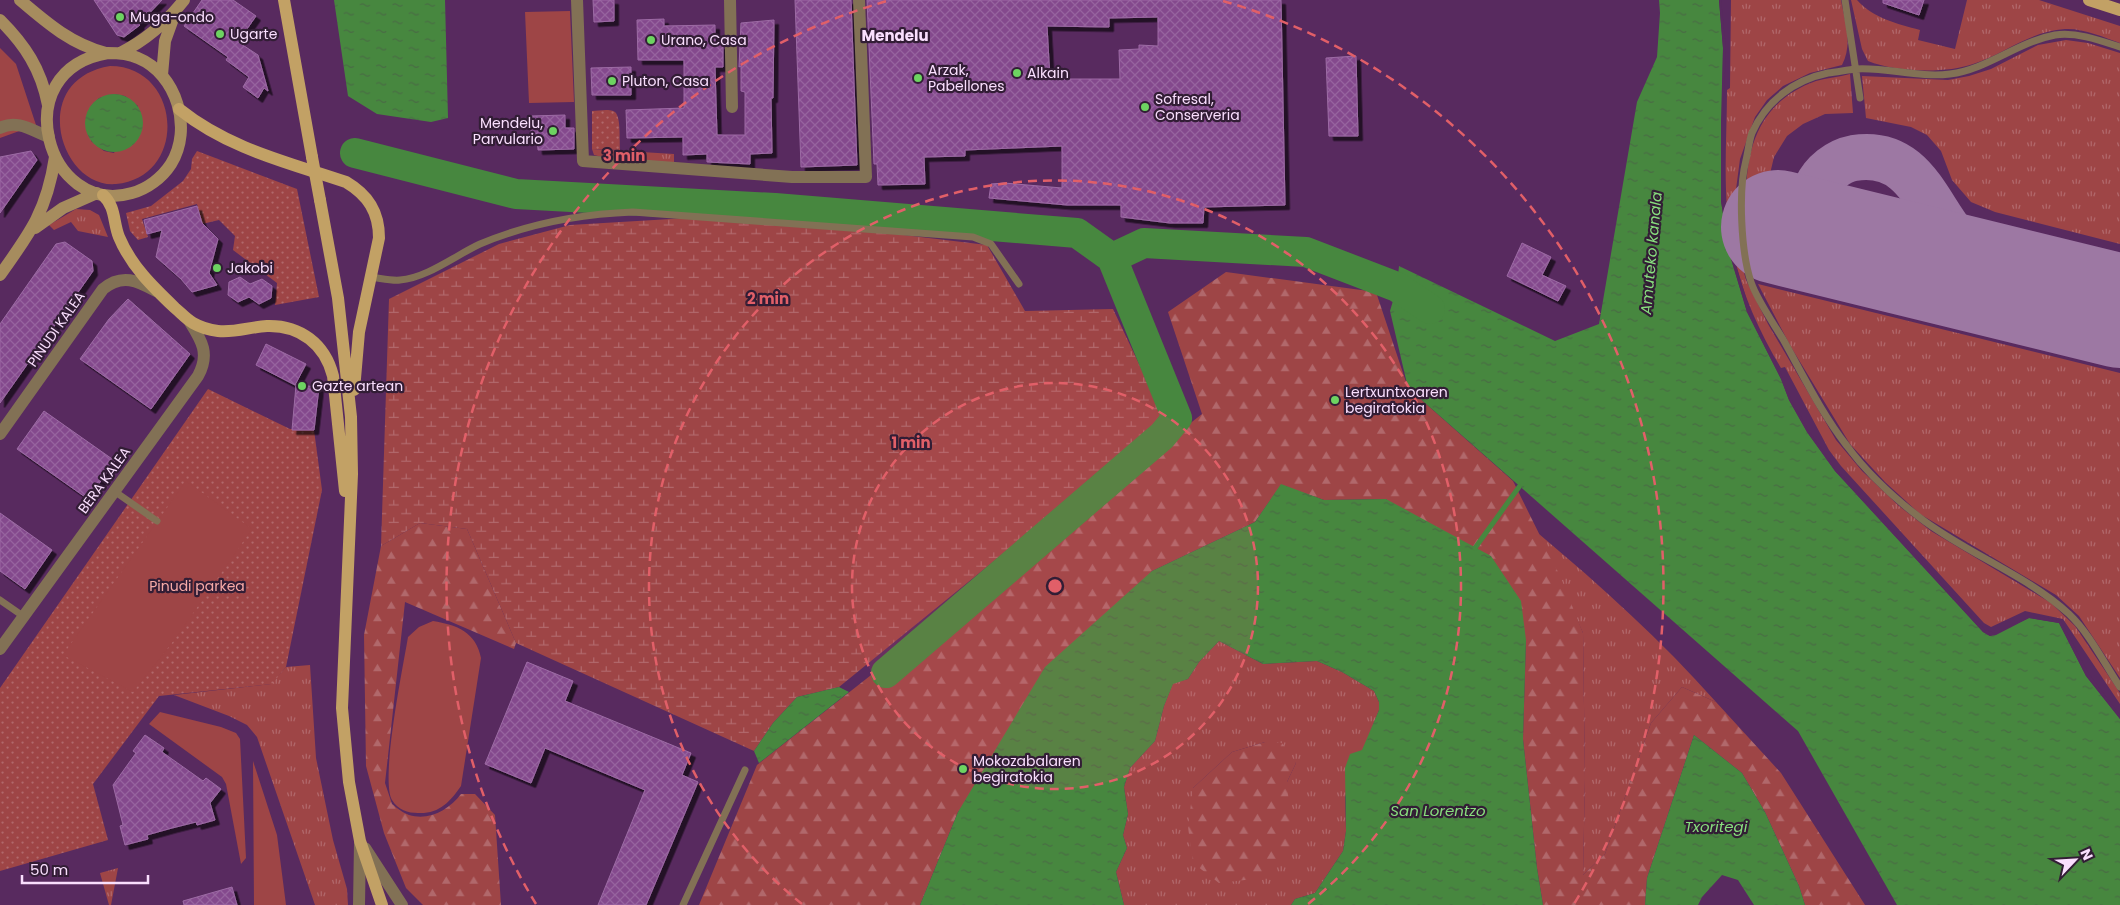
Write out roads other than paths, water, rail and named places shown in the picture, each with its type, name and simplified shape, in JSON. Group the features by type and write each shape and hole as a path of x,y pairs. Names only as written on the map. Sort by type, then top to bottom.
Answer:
{"main road":[{"path":"0,20 24,45 35,63 48,105 49,137 55,157 69,176 87,189 115,197 138,191 158,180 176,154 180,140 179,109 169,85 162,75 146,62 79,44 64,36 20,0"},
{"path":"284,0 338,298 351,417"},
{"path":"2089,0 2120,10"},
{"path":"48,105 56,83 64,74 84,59 114,53 152,34 181,4"},
{"path":"162,75 166,41 181,4"},
{"path":"179,109 208,130 239,146 346,182 356,188 371,204 379,226 378,249 370,277 359,332 351,417 350,531 342,708 349,782 360,841 382,905"},
{"path":"0,275 33,229 48,193 55,157"},
{"path":"33,229 63,208 100,194"},
{"path":"100,194 108,200 113,210 118,234 129,257 156,291 190,322 219,332 266,326 284,327 306,336 322,350 331,367 333,376 350,531"}],"street":[{"path":"577,0 583,161 792,177 866,177 859,0"},
{"path":"730,0 732,107"},
{"path":"0,128 6,125 22,125 49,137"},
{"name":"PINUDI KALEA","path":"0,434 103,288 114,281 127,279 139,282 156,291"},
{"name":"BERA KALEA","path":"0,649 205,364 202,340 190,322"},
{"path":"359,905 360,841"},
{"path":"360,841 402,905"}],"lane":[{"path":"1845,0 1860,98"},
{"path":"2120,47 2088,36 2055,35 2031,42 1975,69 1952,74 1929,76 1856,69 1803,80 1783,92 1767,108 1752,134 1744,169 1742,206 1744,242 1751,283 1826,416 1848,448 1889,492 1920,518 2052,599 2072,616 2120,687"},
{"path":"370,277 401,280 426,272 480,245 546,222 593,214 633,212 973,237 991,244 1020,284"},
{"path":"114,491 157,521"},
{"path":"0,600 23,616"},
{"path":"682,905 745,770"}],"water":[{"path":"334,0 445,0 448,118 431,122 377,114 348,96"},
{"name":"Amuteko kanala","path":"1659,0 1719,0 1723,48 1721,201 1729,252 1747,312 1781,379 1789,400 1807,432 1835,471 1983,632 1990,636 2029,618 2059,623 2086,676 2120,719 2120,905 1897,905 1798,731 1408,388 1390,311 1397,287 1399,266 1555,341 1599,324 1637,102 1657,57"},
{"path":"108,94 120,94 135,102 143,117 143,129 135,144 120,152 108,152 93,144 85,129 85,117 93,102"},
{"name":"San Lorentzo","path":"1281,484 1324,500 1386,499 1491,556 1521,601 1526,640 1523,739 1537,868 1543,905 1291,905 1295,899 1315,893 1343,851 1346,831 1345,768 1350,754 1362,750 1379,710 1379,702 1374,691 1342,672 1317,661 1263,664 1219,641 1199,662 1188,679 1173,684 1164,706 1155,741 1130,768 1124,787 1128,814 1123,835 1127,848 1116,872 1124,905 920,905 958,812 1045,667 1152,571 1255,522"},
{"path":"839,687 849,692 759,763 754,751 773,723 797,697"},
{"name":"Txoritegi","path":"1694,735 1742,773 1765,812 1799,886 1805,905 1754,905 1738,880 1722,875 1702,897 1698,905 1645,905 1647,878"}],"waterway":[{"path":"355,153 516,194 775,208 1077,233 1112,258 1144,243 1306,252 1397,287 1430,309"},
{"path":"886,673 1162,436 1177,418 1112,258"},
{"path":"1475,548 1519,487"}],"place":[{"name":"Muga-ondo","path":"120,17"},
{"name":"Ugarte","path":"220,34"},
{"name":"Urano, Casa","path":"651,40"},
{"name":"Alkain","path":"1017,73"},
{"name":"Arzak, Pabellones","path":"918,78"},
{"name":"Pluton, Casa","path":"612,81"},
{"name":"Sofresal, Conserveria","path":"1145,107"},
{"name":"Mendelu, Parvulario","path":"553,131"},
{"name":"Jakobi","path":"217,268"},
{"name":"Gazte artean","path":"302,386"},
{"name":"Lertxuntxoaren begiratokia","path":"1335,400"},
{"name":"Mokozabalaren begiratokia","path":"963,769"}],"district":[{"name":"Mendelu","path":"895,35"}],"park label":[{"name":"Pinudi parkea","path":"197,586"}]}
